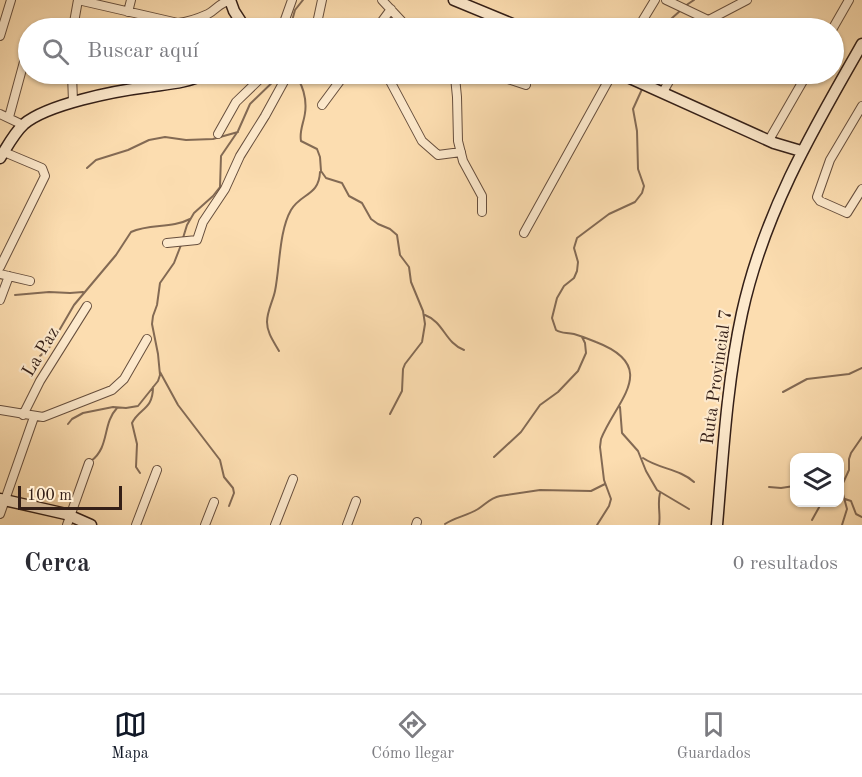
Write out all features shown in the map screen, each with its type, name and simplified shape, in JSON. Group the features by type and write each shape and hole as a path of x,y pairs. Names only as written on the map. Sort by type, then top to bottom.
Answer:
{"street":[{"path":"0,36 11,0"},
{"path":"75,18 78,0 155,18"},
{"path":"128,12 131,0"},
{"path":"286,18 292,0"},
{"path":"318,18 322,0"},
{"path":"382,0 399,18"},
{"path":"454,0 498,18"},
{"path":"644,18 655,0"},
{"path":"666,0 704,18"},
{"path":"712,18 747,0"},
{"path":"838,18 849,0"},
{"path":"196,18 230,1 239,18"},
{"path":"384,18 391,9"},
{"name":"Ruta Provincial 7","path":"844,76 862,44"},
{"path":"9,117 18,84"},
{"path":"72,84 73,102"},
{"path":"0,267 45,179 42,168 2,155 23,125 73,102 164,84"},
{"path":"218,134 236,102 255,84"},
{"path":"167,243 197,240 203,222 225,189 240,156 283,84"},
{"path":"322,105 338,84"},
{"path":"392,84 422,141 438,155 461,152"},
{"path":"454,84 458,141 463,160 482,196 482,212"},
{"path":"524,233 606,84"},
{"path":"644,84 769,140 801,151"},
{"path":"663,92 667,84"},
{"path":"769,140 801,84"},
{"name":"Ruta Provincial 7","path":"717,525 730,378 750,279 770,222 801,151 839,84"},
{"path":"862,106 830,160 817,197 820,201 847,213 862,189"},
{"path":"0,114 23,125"},
{"path":"0,274 30,281"},
{"path":"0,300 9,276"},
{"name":"La Paz","path":"23,415 40,381 87,306"},
{"path":"0,410 34,417 46,417 117,387 147,339"},
{"path":"0,514 3,499 34,417"},
{"path":"68,520 89,463"},
{"path":"136,525 157,470"},
{"path":"275,525 293,479"},
{"path":"3,499 91,525"},
{"path":"347,525 356,501"},
{"path":"205,525 214,502"}],"waterway":[{"path":"293,18 295,10 303,0"},
{"path":"685,6 694,0"},
{"path":"672,18 681,10"},
{"path":"183,238 194,213 220,187 221,156 238,131 250,104 271,84"},
{"path":"301,84 305,103 301,141 317,149 321,171 326,178 342,183 349,196 362,203 371,219 397,235 400,255 409,267 411,282 423,311 425,324 422,342 405,364 402,391 390,414"},
{"path":"597,525 611,499 604,480 601,439 629,386 630,374 626,362 615,352 596,342 556,330 552,318 557,298 577,271 578,262 574,248 577,238 609,214 635,202 642,193 644,186 638,169 637,131 633,109 643,87"},
{"path":"87,168 96,160 128,150 149,140 165,137 186,140 213,139 238,132"},
{"path":"279,351 269,334 267,322 275,291 284,228 295,204 316,186 320,172"},
{"path":"40,356 49,348 74,305 116,255 131,232 190,219"},
{"path":"68,424 83,413 113,407 138,406 158,381 160,375 152,324 153,316 160,283 174,263 181,245"},
{"path":"15,295 83,292"},
{"path":"425,315 436,322 453,343 464,350"},
{"path":"494,457 521,432 540,405 558,392 578,371 586,353 582,337"},
{"path":"783,392 807,379 849,374 862,368"},
{"path":"160,372 178,405 220,460 224,477 233,488 234,493 229,506"},
{"path":"140,473 136,467 137,444 132,423 151,400 153,387"},
{"path":"620,407 622,433 638,451 657,490 689,509"},
{"path":"91,461 101,449 109,421 117,408"},
{"path":"842,525 847,509 843,483 849,470 851,453 862,437"},
{"path":"643,458 682,474 694,482"},
{"path":"445,524 500,496 540,490 591,491 605,484"},
{"path":"769,487 790,487"},
{"path":"659,525 660,493"},
{"path":"845,499 851,501 856,514 862,517"},
{"path":"812,520 819,507"}]}
